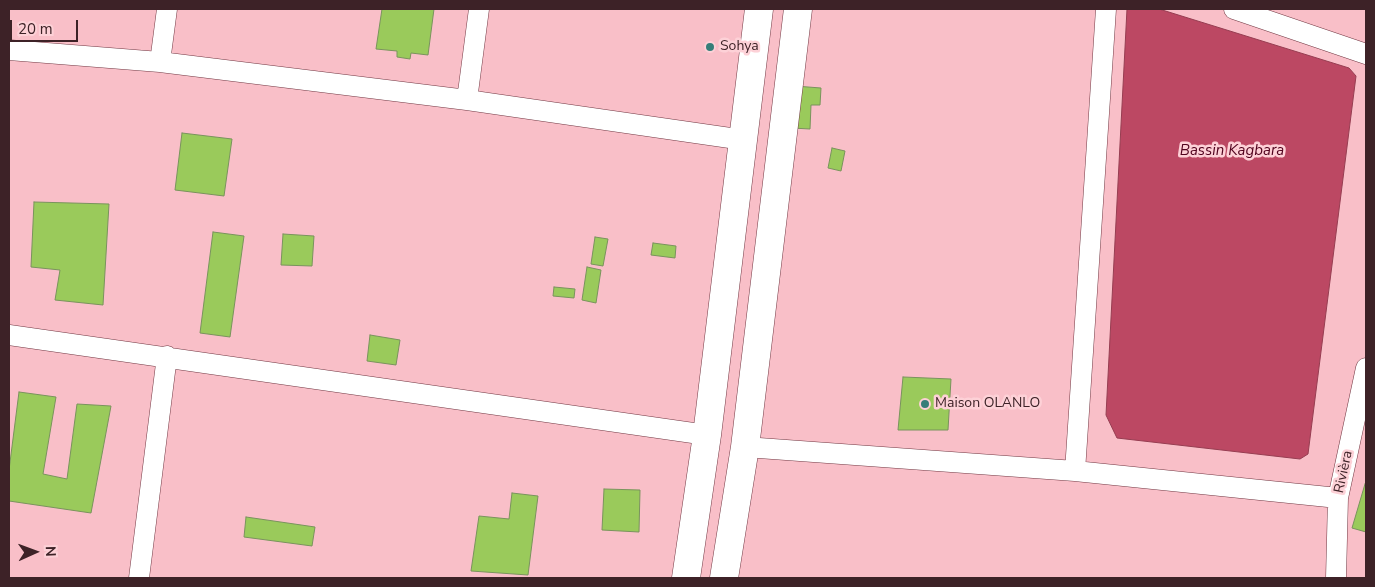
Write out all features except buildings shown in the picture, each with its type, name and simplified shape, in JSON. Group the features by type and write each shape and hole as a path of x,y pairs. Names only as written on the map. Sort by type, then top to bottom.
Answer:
{"street":[{"path":"160,62 167,9"},
{"path":"467,100 479,9"},
{"path":"686,578 707,435 759,9"},
{"path":"724,578 745,447 798,9"},
{"path":"1075,471 1106,9"},
{"path":"1234,9 1366,54"},
{"path":"9,50 160,62 467,100 744,140"},
{"path":"9,335 167,356 707,435"},
{"path":"139,578 167,356"},
{"name":"Rivièra","path":"1336,578 1338,498 1366,370"},
{"path":"745,447 1075,471 1338,498"}],"water":[{"name":"Bassin Kagbara","path":"1127,9 1159,9 1349,68 1356,76 1308,454 1300,459 1117,438 1106,415"}],"place":[{"name":"Sohya","path":"710,47"},
{"name":"Maison OLANLO","path":"925,404"}]}
